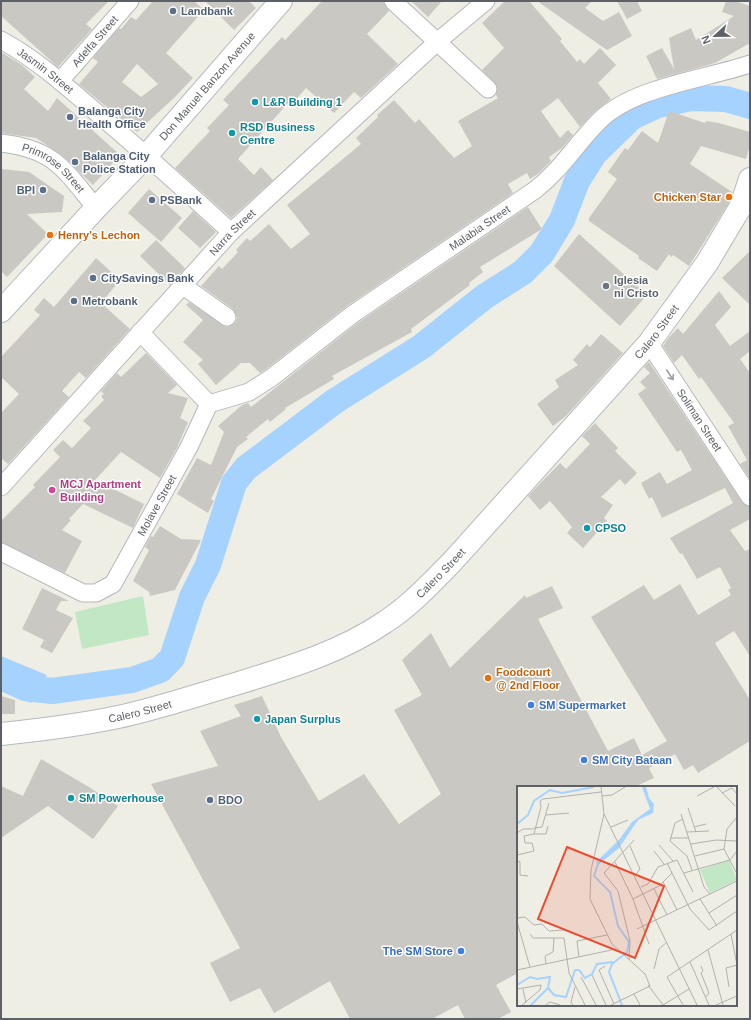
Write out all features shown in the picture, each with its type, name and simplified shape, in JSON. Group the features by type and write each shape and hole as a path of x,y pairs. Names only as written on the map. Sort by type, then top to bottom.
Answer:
{"main road":[{"name":"Don Manuel Banzon Avenue","path":"4,302 147,155 281,1"},
{"name":"Calero Street","path":"1,734 37,730 118,717 190,698 271,673 334,649 358,638 386,622 417,597 456,558 649,343 746,210 750,179"}],"street":[{"name":"Adelfa Street","path":"60,81 130,1"},
{"path":"393,1 488,89"},
{"name":"Narra Street","path":"1,487 231,232 437,42 486,1"},
{"name":"Jasmin Street","path":"1,40 15,48 60,81 147,155 231,232"},
{"name":"Malabia Street","path":"209,404 249,392 271,378 353,314 535,190 551,178 600,120 620,106 650,92 750,64"},
{"name":"Primrose Street","path":"1,143 18,145 39,151 61,166 96,208"},
{"path":"182,286 227,317"},
{"path":"140,332 209,404"},
{"name":"Soliman Street","path":"649,343 750,497"},
{"name":"Molave Street","path":"1,552 83,593 96,593 113,584 189,446 209,404"}],"green space":[{"path":"143,596 149,635 82,649 75,612"}],"water":[{"path":"1,656 47,675 31,703 1,691"}],"building":[{"path":"1,1 109,1 86,24 92,29 58,67 1,16"},
{"path":"153,1 194,1 204,10 166,53 193,78 137,132 79,84 98,62 93,58 119,28 121,29 131,17 136,20","holes":["137,64 158,84 141,97 122,82"]},
{"path":"205,1 249,1 256,8 234,30"},
{"path":"322,1 383,1 389,11 367,34 398,64 361,98 354,92 334,113 306,88 292,104 289,102 238,159 254,175 261,167 273,180 231,218 175,168 210,131 207,128 229,105 223,100 282,37 285,40"},
{"path":"411,1 442,1 428,17"},
{"path":"505,1 529,1 562,39 560,41 577,62 580,59 584,64 600,48 616,65 598,83 611,99 593,113 580,127 558,98 541,111 560,138 568,130 573,135 562,148 549,157 551,161 539,173 530,179 527,173 508,184 513,193 347,306 265,370 260,373 250,363 241,363 216,385 198,364 203,360 183,342 203,320 186,305 189,302 226,327 235,323 237,318 233,309 201,286 219,266 222,269 238,252 236,250 247,238 250,241 269,224 291,249 310,234 287,205 361,144 356,138 378,117 377,115 394,100 415,123 419,119 454,158 472,146 458,121 498,98 496,95 497,86 482,70 504,48 482,23"},
{"path":"537,1 592,1 585,8 603,21 619,12 632,36 607,50"},
{"path":"617,1 637,1 642,11 627,19"},
{"path":"726,1 735,1 750,6 750,43 715,63 657,79 646,56 662,48 674,69 669,38 691,28 696,40 734,16 722,12"},
{"path":"1,52 22,65 35,77 24,89 48,111 57,98 120,155 93,185 63,156 36,138 1,133"},
{"path":"669,111 705,123 706,121 719,123 750,132 750,145 746,159 701,146 690,164 732,192 730,201 689,266 673,255 671,257 669,254 657,271 638,258 639,256 589,221 589,218 617,179 608,172 625,148 628,150 642,131 658,143"},
{"path":"2,169 29,172 64,196 62,212 27,214 48,234 7,277 1,271"},
{"path":"149,189 182,218 161,242 128,213"},
{"path":"528,207 542,229 480,267 483,272 469,283 470,285 411,329 412,332 332,376 334,379 285,408 286,409 270,422 268,419 246,437 248,439 237,447 211,499 214,501 208,513 177,494 197,458 211,465 224,432 218,426 242,405 248,403 251,407 359,322"},
{"path":"193,211 216,232 200,248 178,228"},
{"name":"Iglesia ni Cristo","path":"579,234 647,295 620,326 554,266"},
{"path":"156,240 185,268 170,285 140,256"},
{"path":"750,251 750,305 722,278"},
{"path":"96,258 120,280 101,303 130,329 86,378 79,372 62,391 69,397 8,464 1,458 1,413 19,394 1,377 1,357 40,315 34,310 44,298 54,307"},
{"path":"719,291 731,307 715,325 730,346 750,331 750,351 740,359 750,373 750,479 740,464 747,460 728,426 734,423 701,377 699,379 682,355 674,363 663,346 678,328 683,334"},
{"path":"601,334 623,353 566,416 553,426 537,404 559,387 555,380 578,365 573,360 587,344 590,347"},
{"path":"146,353 177,385 168,393 188,398 180,418 188,422 177,448 160,478 121,452 95,480 144,504 133,528 83,504 69,519 71,520 62,530 82,541 65,573 1,542 1,521 35,487 33,485 60,457 53,450 63,440 72,448 91,428 83,421 104,400 101,396 104,394 101,391 117,373 121,377"},
{"name":"SM City Bataan","path":"649,362 742,502 750,507 750,519 730,530 745,551 750,549 750,656 734,631 715,643 750,700 750,741 698,773 693,765 684,770 675,754 649,768 654,778 636,786 517,786 517,974 496,985 511,1012 498,1019 465,1019 458,1005 432,1019 350,1019 330,981 274,1013 260,988 230,1002 210,963 240,948 151,784 218,766 200,731 241,716 234,705 262,696 281,737 319,801 364,774 399,824 441,794 394,710 422,695 402,660 431,633 450,668 525,595 526,598 552,586 563,608 538,619 608,751 634,738 642,755 667,741 591,617 644,585 654,600 680,584 698,615 731,595 728,590 731,588 720,567 697,579 682,553 680,554 670,538 733,503 725,488 662,518 652,497 649,499 641,483 660,472 667,484 692,470 681,450 677,452 638,394 646,388 640,382 650,373 644,367"},
{"path":"595,423 618,448 615,451 637,473 625,485 620,479 601,497 613,505 604,518 607,521 583,548 567,533 572,527 550,501 540,510 528,496 560,463 566,469 590,444 582,436"},
{"path":"160,526 181,539 201,540 175,590 150,596 149,592 133,581 149,550 145,547 151,536 153,537"},
{"path":"42,588 69,601 61,601 56,610 73,618 52,653 40,647 44,640 22,629"},
{"path":"1,696 15,700 15,714 1,714"},
{"name":"SM Powerhouse","path":"41,759 118,806 93,839 48,806 1,838 1,786 23,796"}],"waterway":[{"path":"1,677 25,688 52,691 132,680 160,670 172,658 192,597 208,565 234,483 246,468 335,401 421,347 484,297 523,272 542,253 562,220 577,181 594,154 632,117 658,105 691,98 726,99 750,106"}],"place":[{"name":"Landbank","path":"173,11"},
{"name":"L&R Building 1","path":"255,102"},
{"name":"Balanga City Health Office","path":"70,117"},
{"name":"RSD Business Centre","path":"232,133"},
{"name":"Balanga City Police Station","path":"75,162"},
{"name":"BPI","path":"43,190"},
{"name":"Chicken Star","path":"729,197"},
{"name":"PSBank","path":"152,200"},
{"name":"Henry's Lechon","path":"50,235"},
{"name":"CitySavings Bank","path":"93,278"},
{"name":"Iglesia ni Cristo","path":"606,286"},
{"name":"Metrobank","path":"74,301"},
{"name":"MCJ Apartment Building","path":"52,490"},
{"name":"CPSO","path":"587,528"},
{"name":"Foodcourt @ 2nd Floor","path":"488,678"},
{"name":"SM Supermarket","path":"531,705"},
{"name":"Japan Surplus","path":"257,719"},
{"name":"SM City Bataan","path":"584,760"},
{"name":"SM Powerhouse","path":"71,798"},
{"name":"BDO","path":"210,800"},
{"name":"The SM Store","path":"461,951"}]}
